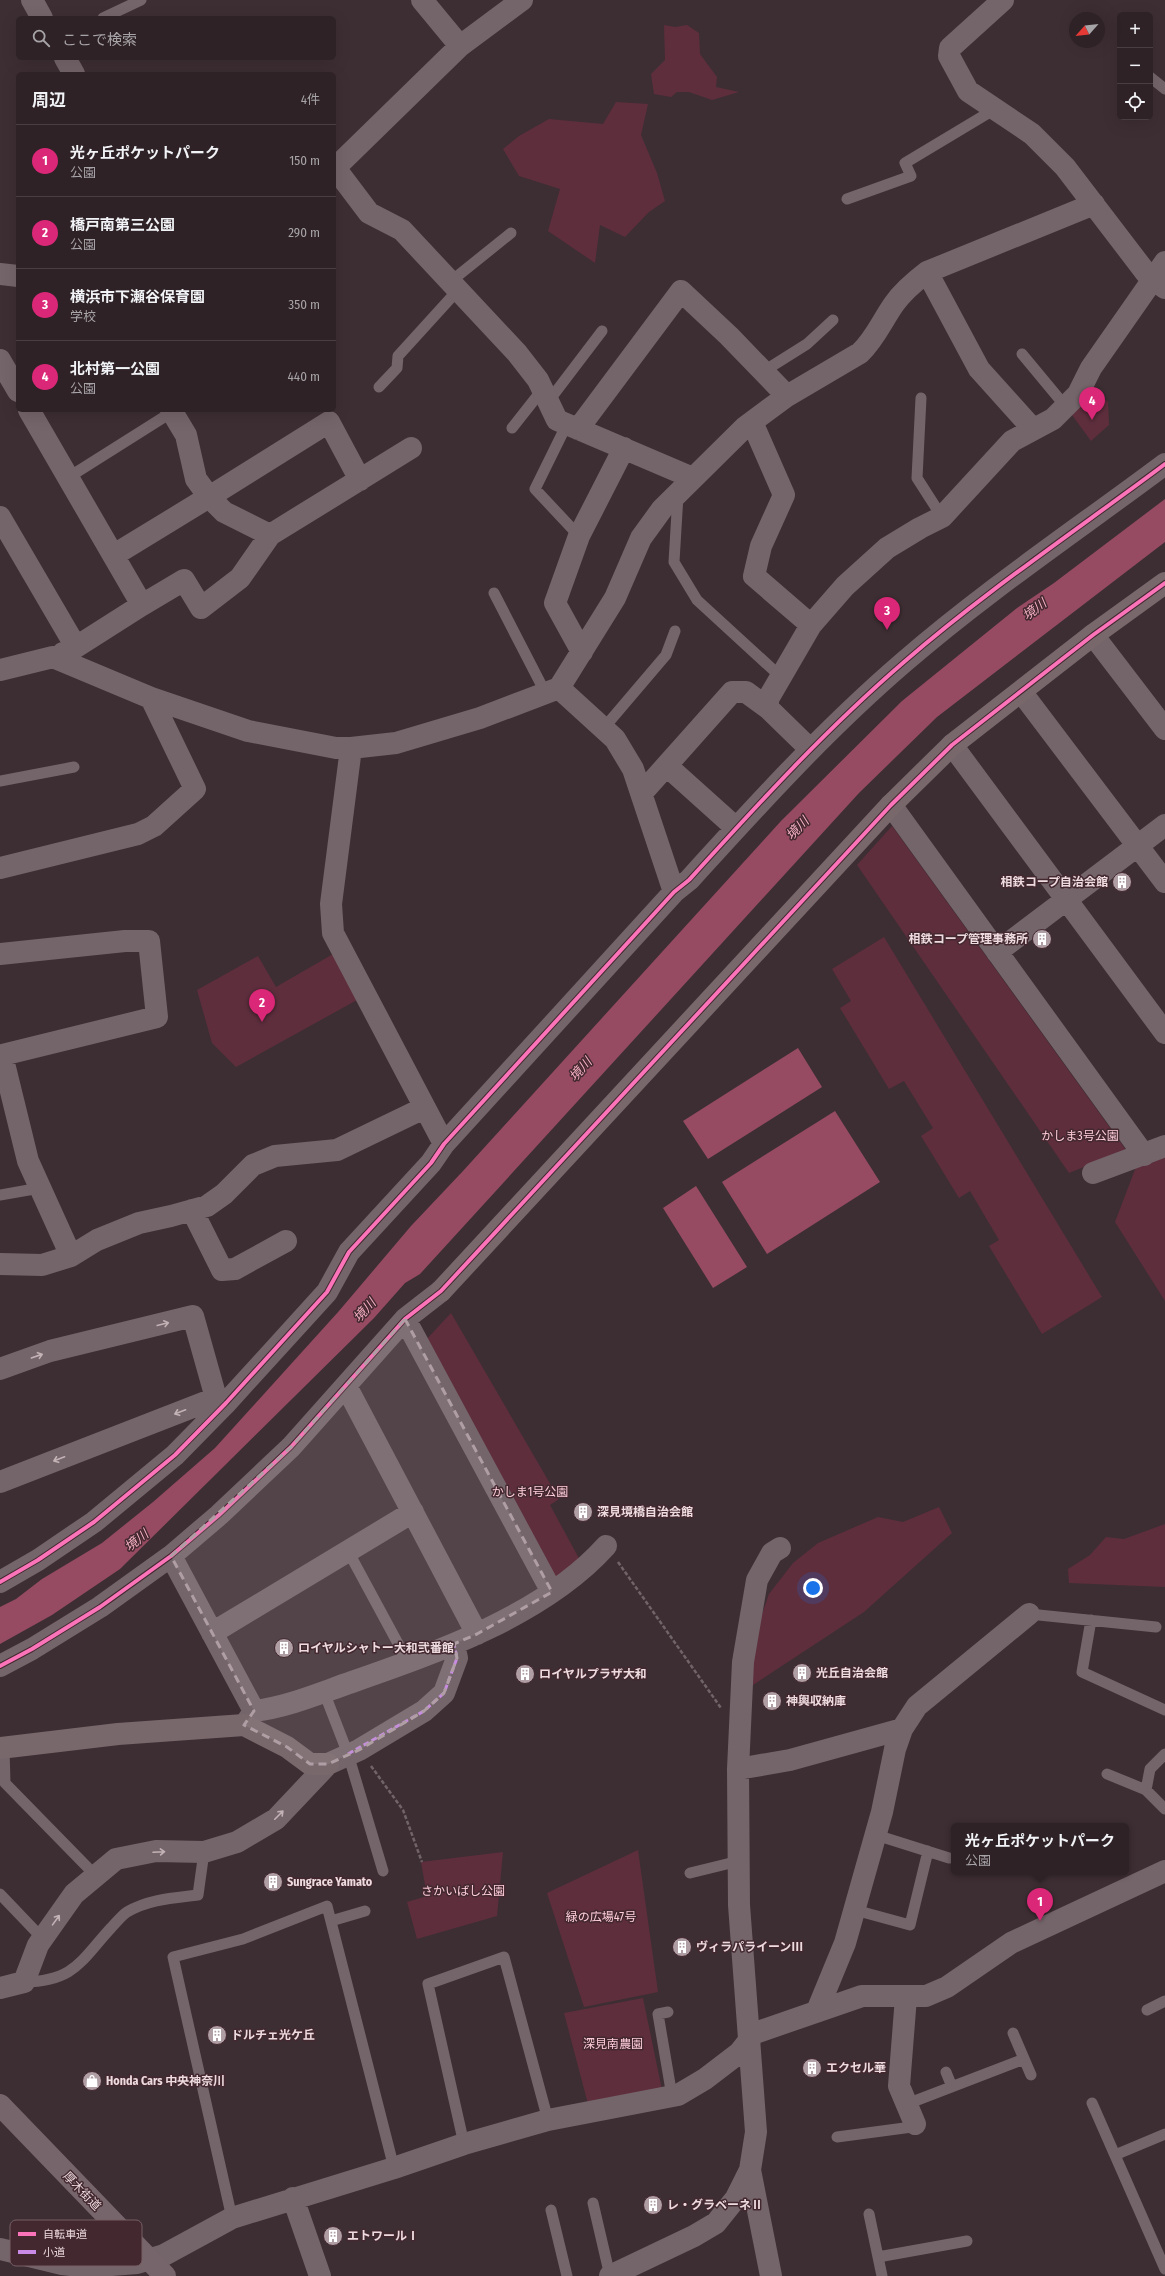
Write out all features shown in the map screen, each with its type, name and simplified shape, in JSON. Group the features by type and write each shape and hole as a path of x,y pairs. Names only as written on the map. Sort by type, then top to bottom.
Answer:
{"main road":[{"name":"厚木街道","path":"0,2105 111,2220"},
{"name":"厚木街道","path":"142,2253 165,2276"}],"street":[{"path":"32,0 41,16"},
{"path":"422,0 460,46"},
{"path":"336,167 460,46 522,0"},
{"path":"768,708 768,699 811,625 845,586 887,548 920,528 942,517 1012,441 1054,419 1078,394 1091,368 1161,276 1146,273 1065,167 1032,134 968,91 949,56 950,48 1003,0"},
{"path":"66,60 73,72"},
{"path":"336,172 369,213 402,230 517,353 538,380 557,420 693,478"},
{"path":"54,657 151,698 248,730 336,748 351,748 396,743 480,718 552,690 582,652 615,598 641,538 662,509 752,422 787,396 860,353 870,344 893,305 908,286 927,272 1094,204"},
{"path":"927,272 979,369 1033,429"},
{"path":"573,427 681,291 764,371 787,396"},
{"path":"0,360 16,388"},
{"path":"30,412 142,605"},
{"path":"173,412 186,435 196,478 209,497 224,512 270,535"},
{"path":"114,555 329,422 360,480"},
{"path":"752,422 784,495 761,546 754,576 811,625"},
{"path":"0,670 54,657 76,647 184,580 201,608 240,578 270,535 411,448"},
{"path":"582,652 555,603 579,536 624,448"},
{"path":"0,1582 38,1560 87,1526 130,1493 175,1455 221,1401 327,1292 349,1252 431,1163 444,1144 674,892 689,880 810,749 911,657 977,603 1165,464"},
{"path":"0,517 76,647"},
{"path":"0,1666 32,1649 100,1607 171,1556 219,1515 291,1447 405,1319 441,1291 891,805 952,745 1022,693 1093,635 1165,583"},
{"path":"1093,635 1165,729"},
{"path":"552,690 603,728 615,740 633,770 642,793 674,892"},
{"path":"642,793 732,692 746,692 768,708 810,749"},
{"path":"1022,693 1165,882"},
{"path":"0,868 138,834 154,826 195,789 151,698"},
{"path":"952,745 1165,1033"},
{"path":"351,748 331,904 333,933 444,1144"},
{"path":"666,766 736,828"},
{"path":"891,805 1144,1155"},
{"path":"997,952 1165,825"},
{"path":"0,954 125,941 149,941 157,1017 1,1055 28,1161 71,1256"},
{"path":"0,1264 42,1265 71,1256 97,1240 139,1223 207,1206 224,1194 253,1165 275,1156 337,1150 424,1108"},
{"path":"1093,1173 1165,1146"},
{"path":"192,1210 222,1270 235,1269 286,1241"},
{"path":"0,1369 50,1351 193,1316 221,1401"},
{"path":"405,1319 552,1592"},
{"path":"346,1386 478,1634"},
{"path":"0,1482 221,1401"},
{"path":"212,1633 413,1512"},
{"path":"2,1748 249,1718 408,1662 478,1634 552,1592 588,1567 606,1546"},
{"path":"610,2276 694,2236 716,2223 736,2198 750,2170 756,2132 739,1904 738,1769 743,1662 757,1580 772,1553 780,1548"},
{"path":"171,1556 212,1633 249,1718 310,1764 328,1764"},
{"path":"817,2010 845,1943 855,1910 876,1835 895,1749 902,1729 917,1706 1030,1614"},
{"path":"0,1988 24,1982 38,1945 74,1894 116,1859 156,1851 204,1852 237,1842 276,1819 328,1764 354,1752 424,1711 444,1693 457,1658 454,1644"},
{"path":"738,1769 790,1760 902,1729"},
{"path":"142,2262 168,2253 232,2218 394,2168 464,2144 548,2120 672,2096 705,2079 749,2042 755,2033 817,2010 862,1996 926,1996 947,1987 1011,1943 1165,1871"},
{"path":"906,1997 900,2086 915,2124"},
{"path":"750,2170 771,2276"},
{"path":"293,2198 320,2276"},
{"path":"0,2249 10,2251"},
{"path":"79,2266 107,2266"}],"lane":[{"path":"107,16 141,0"},
{"path":"1153,79 1165,89"},
{"path":"847,199 911,176 905,163 995,109"},
{"path":"379,387 397,368 398,356 454,286 511,232"},
{"path":"764,371 807,344 833,320"},
{"path":"512,428 545,396 602,331"},
{"path":"1022,354 1066,407"},
{"path":"922,398 917,478 942,517"},
{"path":"69,477 170,412"},
{"path":"573,427 535,489 579,536"},
{"path":"678,493 674,562 697,600 781,677"},
{"path":"494,593 552,690"},
{"path":"603,728 666,655 675,631"},
{"path":"0,780 74,767"},
{"path":"0,1196 40,1188"},
{"path":"348,1551 408,1662"},
{"path":"1030,1614 1156,1627"},
{"path":"1091,1620 1082,1672 1165,1710"},
{"path":"324,1692 354,1752 383,1871"},
{"path":"2,1748 5,1783 96,1876"},
{"path":"1146,1790 1150,1769 1165,1754"},
{"path":"1107,1774 1146,1790 1165,1808"},
{"path":"876,1835 949,1858"},
{"path":"855,1910 910,1925 928,1851"},
{"path":"24,1982 43,1982 68,1974 84,1960 126,1913 146,1902 198,1895 204,1852"},
{"path":"690,1873 739,1861"},
{"path":"0,1894 42,1938"},
{"path":"232,2218 173,1957 243,1939 327,1906 394,2168"},
{"path":"331,1921 365,1911"},
{"path":"464,2144 428,1984 504,1957 548,2120"},
{"path":"1146,2010 1165,2001"},
{"path":"668,2012 658,2014 672,2096"},
{"path":"1013,2033 1031,2074"},
{"path":"907,2104 1024,2059"},
{"path":"946,2072 952,2086"},
{"path":"1092,2103 1165,2269"},
{"path":"837,2137 912,2127 915,2124"},
{"path":"1115,2155 1165,2134"},
{"path":"593,2203 610,2276"},
{"path":"552,2210 567,2276"},
{"path":"869,2214 882,2276"},
{"path":"878,2257 967,2241"}],"path":[{"path":"606,1546 639,1589 722,1710"},
{"path":"354,1752 403,1810 422,1862"}],"highlighted area":[{"path":"405,1319 552,1592 477,1634 454,1644 457,1658 444,1693 424,1711 359,1750 328,1764 310,1764 287,1747 244,1725 254,1711 171,1556 291,1447"}],"green space":[{"path":"664,25 675,27 687,25 699,33 700,54 717,77 716,87 739,92 712,100 689,92 677,92 671,97 654,94 651,74 665,60"},
{"path":"616,102 648,104 641,135 657,173 665,201 649,212 625,237 600,225 595,263 548,231 560,189 519,176 503,149 519,136 549,119 603,124"},
{"path":"1092,389 1108,402 1109,425 1091,441 1072,415"},
{"name":"かしま3号公園","path":"892,826 1126,1150 1069,1173 857,865"},
{"path":"884,937 1102,1297 1042,1334 989,1246 999,1240 970,1191 959,1198 921,1136 933,1128 904,1081 889,1089 840,1008 851,1001 832,969"},
{"path":"333,954 357,1000 236,1067 212,1043 197,990 258,956 276,987"},
{"path":"1165,1153 1165,1301 1115,1222 1136,1167"},
{"name":"かしま1号公園","path":"451,1313 559,1499 550,1505 582,1564 555,1583 424,1342"},
{"path":"939,1507 952,1533 864,1612 750,1687 755,1634 769,1594 793,1563 818,1543 878,1517 903,1522"},
{"path":"1165,1524 1165,1587 1069,1583 1068,1569 1090,1555 1106,1537 1124,1539"},
{"name":"緑の広場47号","path":"638,1850 658,1992 584,2007 547,1893"},
{"name":"さかいばし公園","path":"503,1852 497,1916 417,1939 407,1902 427,1896 421,1862"},
{"name":"深見南農園","path":"643,1998 662,2090 588,2104 564,2013"}],"water":[{"name":"境川","path":"1165,499 1165,542 937,717 859,793 420,1274 405,1283 374,1318 120,1569 52,1615 0,1644 0,1607 16,1599 42,1579 102,1543 153,1502 215,1448 339,1311 411,1226 463,1171 781,821 902,701 1017,608 1054,583"},
{"path":"798,1048 822,1087 708,1159 683,1121"},
{"path":"835,1111 880,1182 767,1254 722,1182"},
{"path":"696,1186 747,1267 713,1288 663,1208"}],"marked path":[{"path":"348,1754 424,1711 444,1693 457,1658 454,1644"}],"cycle path":[{"path":"0,1582 38,1560 94,1522 175,1455 226,1403 327,1292 349,1252 431,1163 444,1144 674,892 689,880 820,740 875,687 967,610 1165,464"},
{"path":"0,1666 32,1649 100,1607 171,1556 219,1515 291,1447 405,1319 441,1291 891,805 952,745 1093,635 1165,583"}],"place":[{"name":"北村第一公園","path":"1092,420"},
{"name":"横浜市下瀬谷保育園","path":"887,630"},
{"name":"相鉄コープ自治会館","path":"1122,882"},
{"name":"相鉄コープ管理事務所","path":"1042,939"},
{"name":"橋戸南第三公園","path":"262,1022"},
{"name":"深見境橋自治会館","path":"583,1512"},
{"name":"ロイヤルシャトー大和弐番館","path":"284,1648"},
{"name":"光丘自治会館","path":"802,1673"},
{"name":"ロイヤルプラザ大和","path":"525,1674"},
{"name":"神輿収納庫","path":"772,1701"},
{"name":"Sungrace Yamato","path":"273,1882"},
{"name":"光ヶ丘ポケットパーク","path":"1040,1921"},
{"name":"ヴィラパライーンⅢ","path":"682,1947"},
{"name":"ドルチェ光ケ丘","path":"217,2035"},
{"name":"エクセル華","path":"812,2068"},
{"name":"Honda Cars 中央神奈川","path":"92,2081"},
{"name":"レ・グラベーネⅡ","path":"653,2205"},
{"name":"エトワールⅠ","path":"333,2236"}]}
